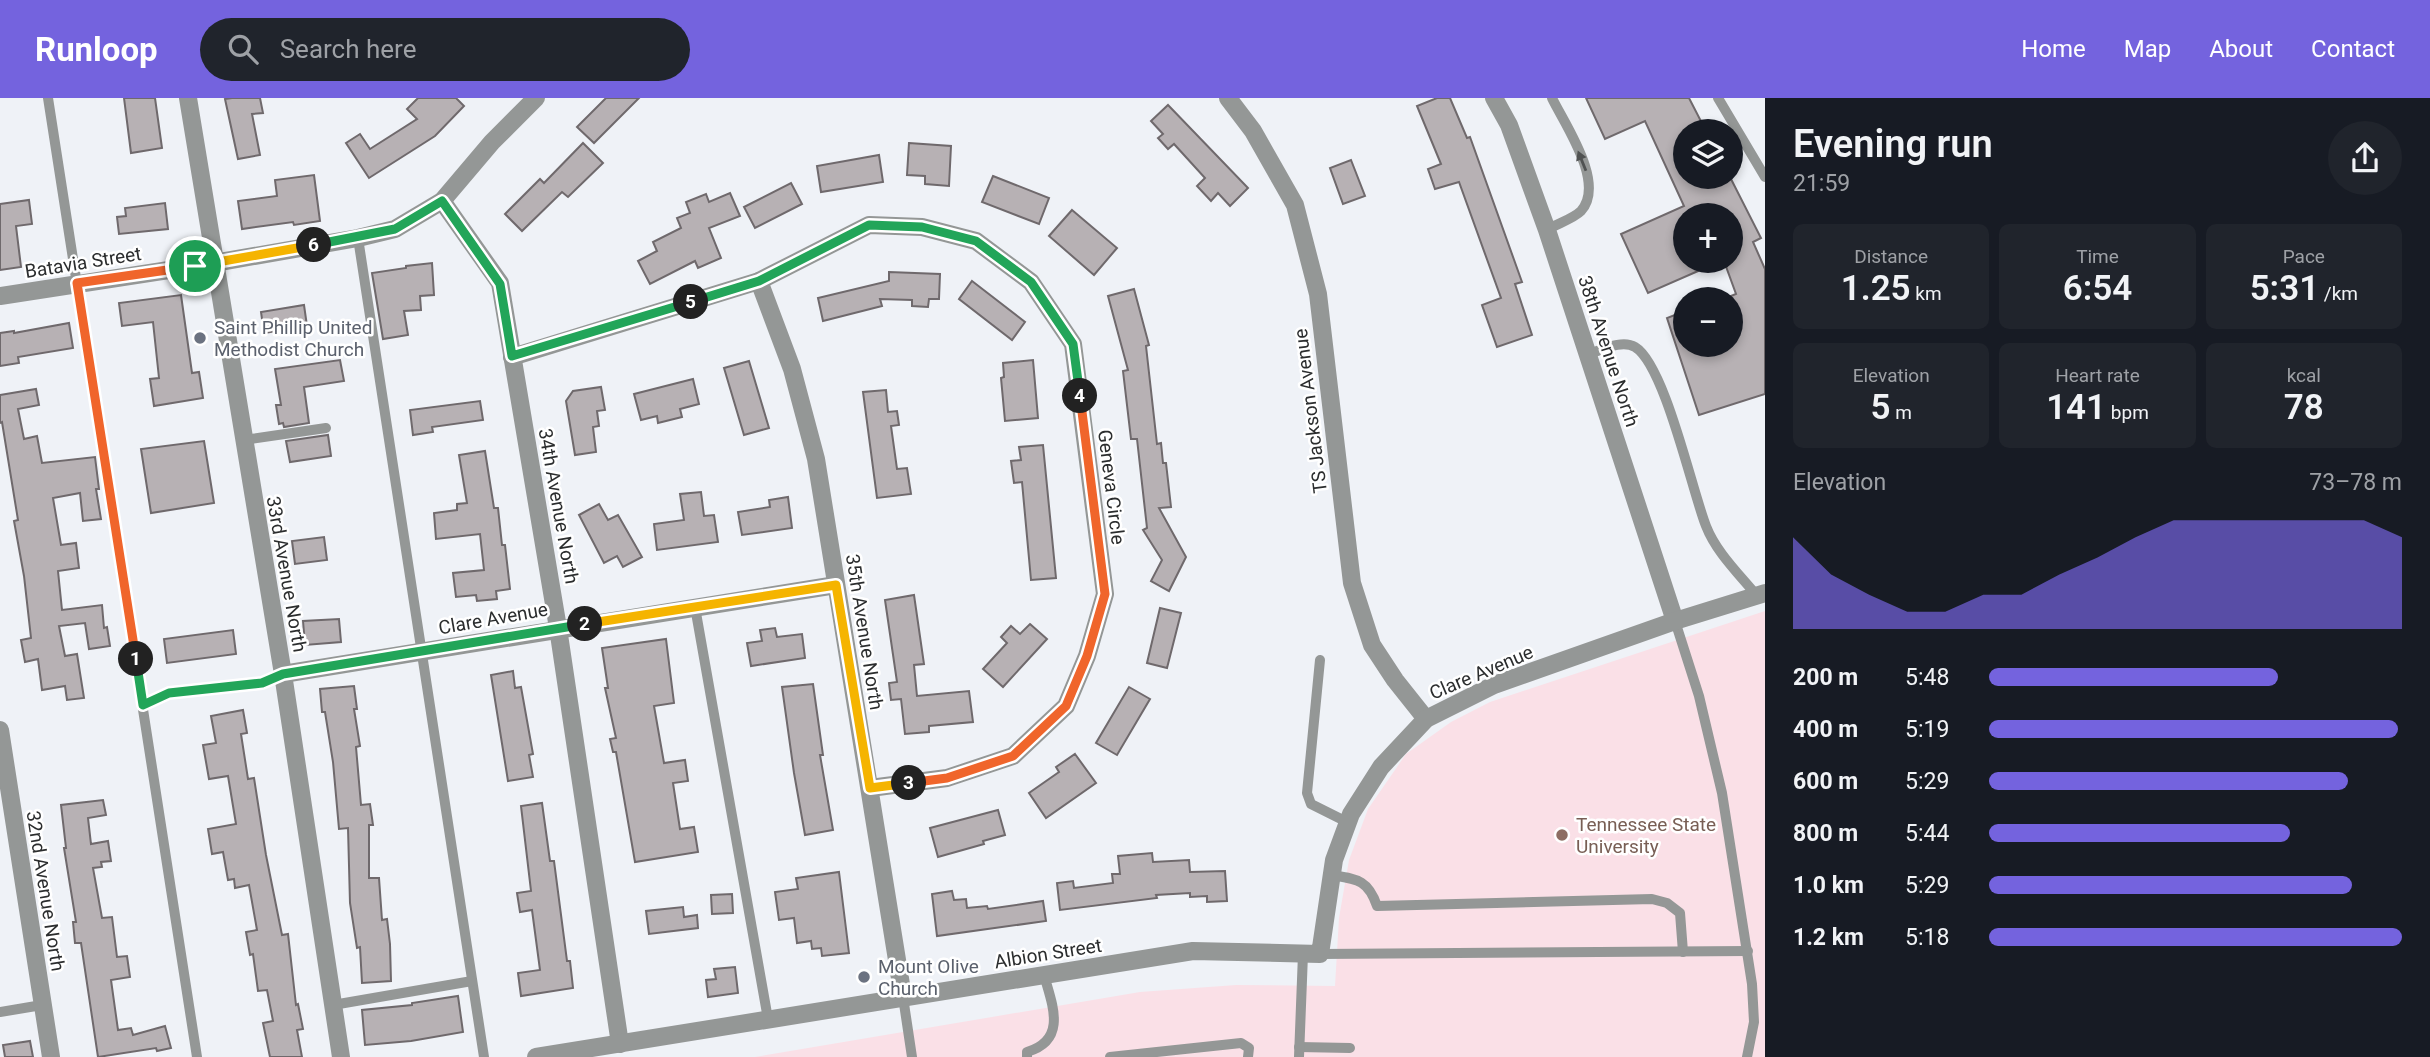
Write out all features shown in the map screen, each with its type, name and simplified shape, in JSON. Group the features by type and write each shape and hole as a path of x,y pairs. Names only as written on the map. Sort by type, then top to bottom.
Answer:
{"street":[{"name":"33rd Avenue North","path":"188,98 283,674 341,1057"},
{"name":"Batavia Street","path":"0,296 214,263 395,229 442,201 492,142 536,98"},
{"name":"TS Jackson Avenue","path":"1228,98 1253,131 1296,205 1318,294 1352,583 1372,645 1426,719"},
{"name":"38th Avenue North","path":"1494,98 1509,125 1547,230 1675,621"},
{"name":"34th Avenue North","path":"442,201 500,284 558,628 621,1050"},
{"name":"Geneva Circle","path":"512,356 759,281 869,225 922,227 976,241 1031,282 1073,344 1105,594 1087,656 1066,706 1013,756 947,778 870,788"},
{"name":"35th Avenue North","path":"759,281 792,369 816,458 903,997"},
{"name":"Clare Avenue","path":"283,674 836,585"},
{"name":"Clare Avenue","path":"1311,954 1347,822 1376,774 1426,719 1494,685 1675,621 1761,594"},
{"name":"32nd Avenue North","path":"0,730 51,1057"},
{"name":"Albion Street","path":"536,1057 621,1050 768,1019 1193,951 1311,954"}],"lane":[{"path":"48,98 197,1057"},
{"path":"1547,230 1581,211 1591,189 1585,165 1552,98"},
{"path":"1718,98 1765,177"},
{"path":"358,238 484,1057"},
{"path":"1589,355 1617,344 1634,346 1642,354 1652,369 1688,461 1706,527 1725,557 1761,594"},
{"path":"244,440 326,428"},
{"path":"695,607 768,1019"},
{"path":"1675,621 1699,696 1722,793 1748,951 1754,1022 1747,1057"},
{"path":"1320,660 1307,793 1311,804 1347,822"},
{"path":"143,705 169,693 262,683 283,674"},
{"path":"1331,875 1354,879 1366,885 1373,893 1377,906 1652,899 1667,903 1680,913 1683,952"},
{"path":"1350,1048 1299,1052 1311,954 1748,951"},
{"path":"1027,1057 1027,1052 1042,1045 1055,1028 1055,1016 1044,975"},
{"path":"333,1005 472,981"},
{"path":"903,997 912,1057"},
{"path":"0,1012 42,1005"},
{"path":"1110,1057 1241,1043 1249,1048 1248,1057"}],"shaded area":[{"name":"Tennessee State University","path":"1765,611 1765,1057 755,1057 1140,992 1236,985 1335,986 1339,918 1349,860 1368,809 1406,754 1451,722 1490,702"}],"building":[{"path":"124,98 155,98 162,148 131,153"},
{"path":"260,98 263,113 252,114 260,155 238,159 225,99"},
{"path":"418,98 456,98 464,106 435,136 369,178 346,143 360,134 370,149 417,119 407,109"},
{"path":"606,98 639,98 594,143 577,127"},
{"path":"1437,98 1450,98 1467,138 1470,137 1522,282 1515,284 1532,335 1497,347 1482,305 1501,298 1459,182 1435,189 1428,169 1441,164 1417,106"},
{"path":"1586,98 1689,98 1700,119 1673,119 1673,182 1645,121 1605,139"},
{"path":"1168,105 1248,188 1230,206 1218,193 1211,201 1197,186 1205,178 1174,144 1168,149 1158,138 1163,134 1151,121"},
{"path":"583,143 603,163 568,197 562,192 522,231 505,214 540,179 544,183"},
{"path":"909,143 951,146 949,186 925,184 925,176 907,175"},
{"path":"879,155 883,182 821,192 817,166"},
{"path":"1351,160 1365,196 1343,204 1330,168"},
{"path":"314,175 320,221 242,229 238,201 277,196 275,180"},
{"path":"993,176 1049,198 1039,224 982,202"},
{"path":"791,183 802,204 755,228 744,207"},
{"path":"1676,189 1736,189 1761,238 1753,242 1765,269 1765,394 1699,415 1680,357 1743,357 1743,287 1733,287 1728,273 1743,273 1743,203 1683,203"},
{"path":"730,193 740,216 709,228 721,258 698,268 695,261 650,284 638,261 657,251 653,242 681,228 677,218 690,213 686,202 706,194 709,202"},
{"path":"29,200 32,224 16,226 21,267 0,270 0,204"},
{"path":"165,203 168,229 119,234 117,217 126,216 125,208"},
{"path":"1072,210 1117,248 1094,275 1049,236"},
{"path":"1673,211 1673,273 1694,273 1648,293 1621,234"},
{"path":"432,263 434,295 420,296 421,310 404,311 408,335 383,339 372,273"},
{"path":"889,272 940,274 939,299 929,299 928,307 912,306 912,300 880,299 882,306 823,321 818,298 889,281"},
{"path":"972,281 1025,322 1012,340 959,299"},
{"path":"1134,289 1149,345 1146,346 1157,444 1161,443 1163,463 1166,463 1171,507 1159,508 1186,557 1169,591 1151,581 1162,560 1143,530 1147,528 1137,439 1131,439 1123,371 1128,370 1108,296"},
{"path":"181,295 192,373 199,372 203,398 154,406 150,379 159,378 153,322 122,326 119,303"},
{"path":"304,305 307,326 264,333 261,312"},
{"path":"1673,316 1673,336 1667,318"},
{"path":"69,323 73,348 18,357 19,363 0,366 0,333"},
{"path":"340,360 344,381 304,387 309,423 284,427 283,423 279,424 276,405 281,405 275,369"},
{"path":"1033,360 1038,418 1005,421 1001,378 1004,377 1003,363"},
{"path":"749,361 769,428 744,435 724,368"},
{"path":"693,379 699,404 680,409 682,417 658,423 657,416 641,420 634,394"},
{"path":"601,387 605,410 597,411 599,426 593,427 596,452 575,455 566,401 573,391"},
{"path":"36,389 39,405 18,409 24,439 37,436 42,463 95,457 101,519 83,521 80,493 53,498 61,545 76,543 79,568 58,571 62,610 102,605 104,628 107,627 110,646 89,649 85,623 59,626 65,656 77,654 84,698 67,700 65,686 42,690 38,659 25,662 21,640 31,638 14,521 18,520 2,422 0,423 0,395"},
{"path":"886,390 888,412 897,411 899,425 891,426 897,469 907,468 911,494 877,498 863,392"},
{"path":"480,401 483,420 432,427 433,432 413,435 410,410"},
{"path":"328,435 331,456 290,462 286,441"},
{"path":"204,441 214,503 151,513 141,449"},
{"path":"1043,445 1056,578 1031,580 1022,482 1014,483 1011,461 1021,460 1019,447"},
{"path":"485,451 494,508 498,508 502,545 505,545 510,589 496,591 497,599 477,601 476,595 456,597 453,573 484,570 480,534 436,539 434,513 457,510 457,504 467,503 459,455"},
{"path":"701,492 704,516 714,515 718,542 657,550 654,524 684,520 680,494"},
{"path":"788,497 792,528 742,535 738,512 770,507 769,500"},
{"path":"599,504 608,520 618,515 642,557 623,567 617,556 604,563 579,515"},
{"path":"324,537 327,560 295,564 292,541"},
{"path":"914,595 924,664 914,665 917,696 969,691 973,722 929,726 929,732 905,734 901,699 891,700 889,683 897,682 885,600"},
{"path":"1160,608 1181,613 1167,668 1147,663"},
{"path":"339,619 341,642 305,645 303,621"},
{"path":"1030,624 1047,639 1003,687 983,669 1007,643 1001,637 1011,626 1020,634"},
{"path":"775,628 777,637 802,634 805,658 751,666 747,643 762,641 760,630"},
{"path":"233,630 236,654 167,663 164,639"},
{"path":"666,639 674,703 654,706 664,763 685,760 688,781 673,783 680,829 694,827 698,852 635,862 616,752 613,752 610,739 616,738 605,688 608,688 602,648"},
{"path":"513,671 515,688 521,687 533,754 529,755 533,777 508,781 491,675"},
{"path":"813,684 823,755 820,755 833,830 805,835 782,687"},
{"path":"354,686 357,709 354,709 360,746 356,747 361,805 370,804 373,825 369,825 369,878 379,878 382,920 387,919 390,944 391,981 362,983 360,947 357,948 350,903 348,828 339,829 333,762 325,712 322,712 320,689"},
{"path":"1129,687 1150,699 1117,755 1096,743"},
{"path":"243,710 247,733 241,734 248,779 254,778 282,935 288,934 296,1005 298,1004 303,1029 297,1030 302,1057 270,1057 263,1023 273,1021 267,990 258,991 253,954 250,955 246,932 257,930 249,885 235,888 234,879 228,880 223,852 212,854 208,829 236,824 228,776 209,779 203,745 216,743 211,716"},
{"path":"1075,754 1096,783 1046,818 1029,793 1059,772 1056,767"},
{"path":"103,800 106,815 88,818 91,844 108,841 111,861 101,862 102,867 93,868 102,918 112,917 117,957 127,956 130,977 111,980 118,1030 131,1028 133,1035 165,1026 171,1048 98,1057 81,943 75,943 73,922 76,922 64,848 61,805"},
{"path":"542,803 550,861 554,861 573,988 521,996 518,973 540,970 532,910 520,912 517,893 531,891 521,806"},
{"path":"998,810 1005,835 938,857 930,828"},
{"path":"1152,853 1153,862 1189,860 1190,872 1225,871 1227,901 1207,902 1207,896 1190,897 1190,893 1156,895 1157,898 1060,910 1057,883 1073,881 1074,888 1113,883 1112,874 1120,874 1118,856"},
{"path":"839,872 849,953 822,956 821,948 812,949 811,941 797,943 794,918 779,920 775,892 798,889 796,878"},
{"path":"952,891 954,900 966,899 967,908 987,906 988,909 1043,901 1046,921 937,936 932,894"},
{"path":"732,894 733,913 712,914 711,895"},
{"path":"683,907 684,917 697,915 698,928 649,934 646,911"},
{"path":"735,967 738,993 708,997 706,980 716,979 714,969"},
{"path":"458,996 463,1032 365,1045 362,1010 412,1005"},
{"path":"30,1041 33,1057 5,1057 3,1045"}],"place":[{"name":"Saint Phillip United Methodist Church","path":"200,338"},
{"name":"Tennessee State University","path":"1562,835"},
{"name":"Mount Olive Church","path":"864,977"}],"route":[{"path":"442,201 500,284 512,356 759,281 869,225 922,227 976,241 1031,282 1073,344 1105,594 1087,656 1066,706 1013,756 947,778 870,788 836,585 283,674 262,683 169,693 143,705 77,283 195,266 358,238 395,229 442,201"}]}
